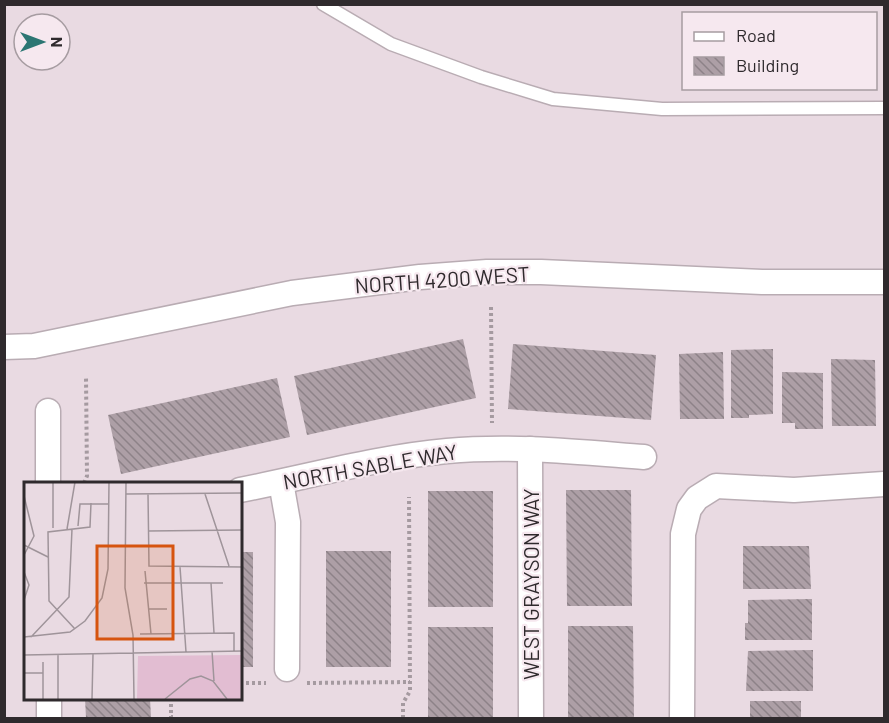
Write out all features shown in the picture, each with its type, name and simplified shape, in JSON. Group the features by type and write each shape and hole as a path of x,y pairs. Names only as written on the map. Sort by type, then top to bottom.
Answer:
{"street":[{"name":"NORTH 4200 WEST","path":"4,347 34,346 292,293 420,277 488,272 542,272 762,282 885,282"},
{"path":"48,411 48,482"},
{"name":"NORTH SABLE WAY","path":"242,490 416,454 480,448 644,456"},
{"name":"WEST GRAYSON WAY","path":"530,449 531,718"},
{"path":"281,482 288,522 286,678"},
{"path":"682,718 683,534 689,509 697,498 716,486 794,490 885,484"},
{"path":"49,699 49,718"}],"lane":[{"path":"323,4 392,44 481,77 554,99 662,109 885,108"}],"path":[{"path":"491,307 492,432"},
{"path":"84,482 87,476 86,377"},
{"path":"403,718 403,703 410,691 409,497"},
{"path":"242,683 286,678 410,682"},
{"path":"171,699 171,717 175,718"}],"building":[{"path":"463,339 476,398 307,435 294,376"},
{"path":"513,344 656,355 651,420 508,409"},
{"path":"773,349 773,414 731,418 731,350"},
{"path":"723,352 724,419 680,419 679,354"},
{"path":"831,359 875,360 876,426 832,426"},
{"path":"782,372 823,373 823,429 795,429 795,423 782,423"},
{"path":"277,378 290,437 121,474 108,415"},
{"path":"566,490 631,490 632,606 567,606"},
{"path":"428,491 493,491 493,607 428,607"},
{"path":"743,546 809,546 811,589 743,589"},
{"path":"326,551 391,551 391,667 326,667"},
{"path":"242,552 253,552 253,667 242,667"},
{"path":"812,599 812,640 745,640 748,600"},
{"path":"568,626 633,626 634,718 568,718"},
{"path":"428,627 493,627 493,718 428,718"},
{"path":"813,650 813,691 746,691 748,651"},
{"path":"85,699 150,699 151,718 86,718"},
{"path":"750,701 801,701 801,718 750,718"}]}
